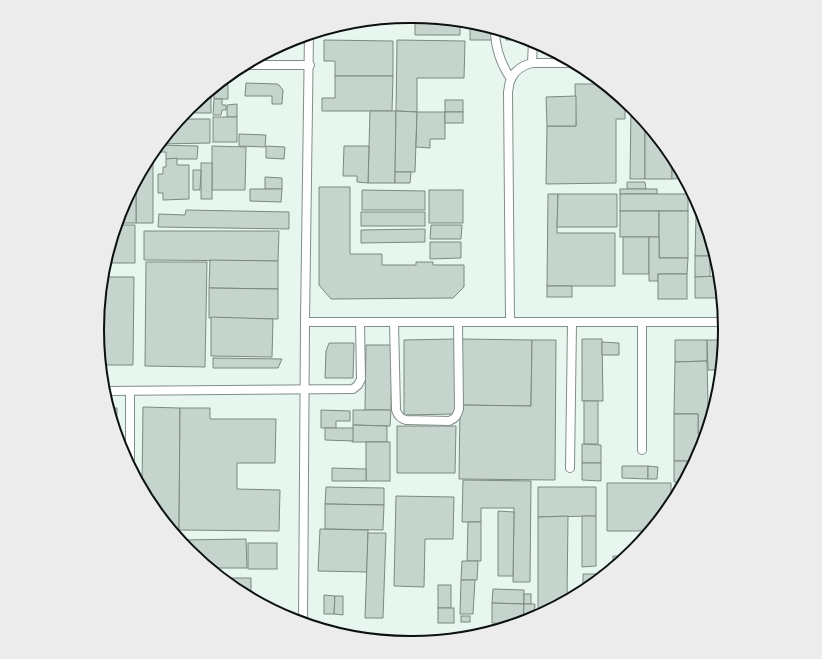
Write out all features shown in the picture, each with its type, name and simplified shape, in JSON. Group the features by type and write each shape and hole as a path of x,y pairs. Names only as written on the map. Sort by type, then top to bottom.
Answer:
{"lane":[{"path":"495,35 496,48 499,59 511,79"},
{"path":"304,617 305,322 310,40"},
{"path":"532,63 533,48"},
{"path":"510,322 508,92 511,79 517,71 526,65 532,63 562,63"},
{"path":"258,64 310,65"},
{"path":"305,322 718,322"},
{"path":"110,391 350,390 358,385 360,379 360,322"},
{"path":"394,322 397,413 401,418 406,420 449,421 453,420 458,413 458,322"},
{"path":"570,468 572,322"},
{"path":"642,322 642,450"},
{"path":"130,391 130,452"}],"building":[{"path":"415,23 460,27 460,35 415,35"},
{"path":"470,29 494,34 494,40 470,40"},
{"path":"324,40 393,41 393,76 335,76 335,61 324,61"},
{"path":"397,40 465,41 464,78 417,78 417,112 396,111"},
{"path":"335,76 393,76 392,111 322,111 322,98 335,98"},
{"path":"246,83 279,85 283,90 282,104 272,104 272,96 245,96"},
{"path":"575,84 595,84 625,110 625,119 616,119 616,183 546,184 547,126 576,126"},
{"path":"228,85 228,99 214,99 214,95 224,86"},
{"path":"576,96 576,126 547,126 546,97"},
{"path":"211,97 211,113 194,113"},
{"path":"214,99 222,99 222,105 226,105 226,110 222,110 221,115 213,115"},
{"path":"445,100 463,100 463,112 445,112"},
{"path":"237,104 237,117 227,117 227,105"},
{"path":"370,111 396,111 395,183 368,183"},
{"path":"396,111 417,112 415,172 395,172"},
{"path":"417,112 445,112 445,139 430,139 430,148 416,147"},
{"path":"445,112 463,112 463,123 445,123"},
{"path":"631,116 645,132 645,179 630,179"},
{"path":"213,117 237,117 237,142 213,142"},
{"path":"188,119 210,119 210,143 167,144"},
{"path":"645,132 672,169 672,179 645,179"},
{"path":"239,134 266,135 265,147 239,146"},
{"path":"166,145 198,146 197,159 166,159 166,152 161,152"},
{"path":"212,146 246,147 245,190 212,190"},
{"path":"266,146 285,147 284,159 266,158"},
{"path":"344,146 369,146 368,183 357,182 357,176 343,176"},
{"path":"177,158 177,165 189,165 189,199 163,200 163,193 158,193 158,174 163,174 163,167 166,167 166,159"},
{"path":"201,163 212,163 212,199 201,199"},
{"path":"153,164 153,223 136,223 136,194"},
{"path":"672,169 677,179 672,179"},
{"path":"193,170 201,170 200,190 193,190"},
{"path":"395,172 411,172 410,183 395,183"},
{"path":"265,177 282,178 282,189 265,189"},
{"path":"627,182 645,182 646,189 627,189"},
{"path":"319,187 350,187 350,254 382,254 382,265 416,265 416,262 433,262 433,265 464,265 464,287 453,298 331,299 319,285"},
{"path":"250,189 282,189 281,202 250,201"},
{"path":"620,189 657,189 657,194 620,194"},
{"path":"362,190 425,191 425,210 362,210"},
{"path":"429,190 463,190 463,223 429,223"},
{"path":"136,194 136,223 124,223"},
{"path":"548,194 558,194 557,233 615,233 615,286 547,286"},
{"path":"558,194 617,194 617,227 557,227"},
{"path":"620,194 686,194 688,198 688,211 620,211"},
{"path":"186,210 289,212 289,229 158,227 159,214 185,215"},
{"path":"620,211 659,211 659,237 620,237"},
{"path":"659,211 688,211 688,258 659,258"},
{"path":"361,212 425,212 425,226 361,226"},
{"path":"696,217 708,256 695,256"},
{"path":"123,225 135,225 135,263 112,263"},
{"path":"431,225 462,225 461,239 430,239"},
{"path":"425,229 425,242 361,243 361,230"},
{"path":"144,231 279,231 278,261 144,260"},
{"path":"623,237 649,237 649,274 623,274"},
{"path":"649,237 659,237 659,258 688,258 687,274 658,274 658,281 649,281"},
{"path":"430,242 461,242 461,258 430,259"},
{"path":"695,256 708,256 710,277 695,277"},
{"path":"210,260 278,261 278,289 209,288"},
{"path":"146,262 207,262 205,367 145,366"},
{"path":"658,274 687,274 687,299 658,299"},
{"path":"713,276 716,298 695,298 695,277"},
{"path":"109,277 134,277 133,365 106,365 104,330"},
{"path":"547,286 572,286 572,297 547,297"},
{"path":"209,288 278,289 278,319 209,318"},
{"path":"211,317 273,319 272,357 211,356"},
{"path":"455,339 455,414 404,415 404,340"},
{"path":"461,339 532,340 531,406 460,405"},
{"path":"582,339 602,339 603,401 582,401"},
{"path":"532,340 556,340 555,480 459,479 460,405 531,406"},
{"path":"675,340 707,340 707,361 675,362"},
{"path":"707,340 718,340 715,370 708,370"},
{"path":"602,342 619,343 619,355 602,355"},
{"path":"329,343 354,343 353,378 325,378 326,351"},
{"path":"366,345 392,345 391,410 365,410"},
{"path":"213,358 282,359 278,368 213,368"},
{"path":"707,361 708,405 699,434 698,414 674,414 675,362"},
{"path":"584,401 598,401 598,444 584,444"},
{"path":"143,407 180,408 179,530 156,500 142,476"},
{"path":"180,408 210,408 210,419 276,419 275,463 237,463 237,489 280,490 279,531 179,530"},
{"path":"321,410 350,411 350,421 336,421 336,428 321,428"},
{"path":"353,410 391,410 390,426 353,425"},
{"path":"674,414 698,414 699,434 688,461 674,461"},
{"path":"353,425 387,426 387,442 352,442"},
{"path":"397,426 456,426 455,473 397,473"},
{"path":"325,428 353,428 353,441 325,440"},
{"path":"366,442 390,442 390,481 366,481"},
{"path":"582,444 601,445 601,463 582,463"},
{"path":"674,461 687,461 677,482 674,482"},
{"path":"582,463 601,463 601,481 582,480"},
{"path":"622,466 648,466 648,479 622,478"},
{"path":"648,466 658,467 657,479 648,479"},
{"path":"332,468 366,469 366,481 332,481"},
{"path":"463,480 531,481 530,582 513,582 514,508 481,508 481,522 462,522"},
{"path":"607,483 671,483 671,492 666,500 642,531 607,531"},
{"path":"326,487 384,488 384,505 325,504"},
{"path":"538,487 596,487 596,516 538,517"},
{"path":"396,496 454,497 453,539 425,539 424,587 394,586"},
{"path":"325,504 384,505 383,530 325,529"},
{"path":"498,511 514,512 513,576 498,576"},
{"path":"568,516 567,593 538,608 538,517"},
{"path":"582,516 596,516 596,566 582,567"},
{"path":"468,522 481,522 481,561 467,561"},
{"path":"320,529 368,530 367,572 318,571"},
{"path":"368,533 386,533 383,618 365,618"},
{"path":"246,539 247,568 218,568 188,540"},
{"path":"248,543 277,543 277,569 248,569"},
{"path":"462,561 478,561 477,580 461,580"},
{"path":"583,574 596,574 583,583"},
{"path":"232,578 251,578 251,590"},
{"path":"461,580 475,580 473,614 460,614"},
{"path":"438,585 451,585 451,608 438,608"},
{"path":"493,589 524,590 524,604 492,603"},
{"path":"524,594 531,594 531,604 524,604"},
{"path":"324,595 335,596 334,614 324,614"},
{"path":"335,596 343,596 343,615 334,614"},
{"path":"492,603 524,604 523,615 499,623 492,623"},
{"path":"524,604 535,604 535,610 523,615"},
{"path":"438,608 454,608 454,623 438,623"},
{"path":"461,616 470,616 470,622 461,622"}]}
